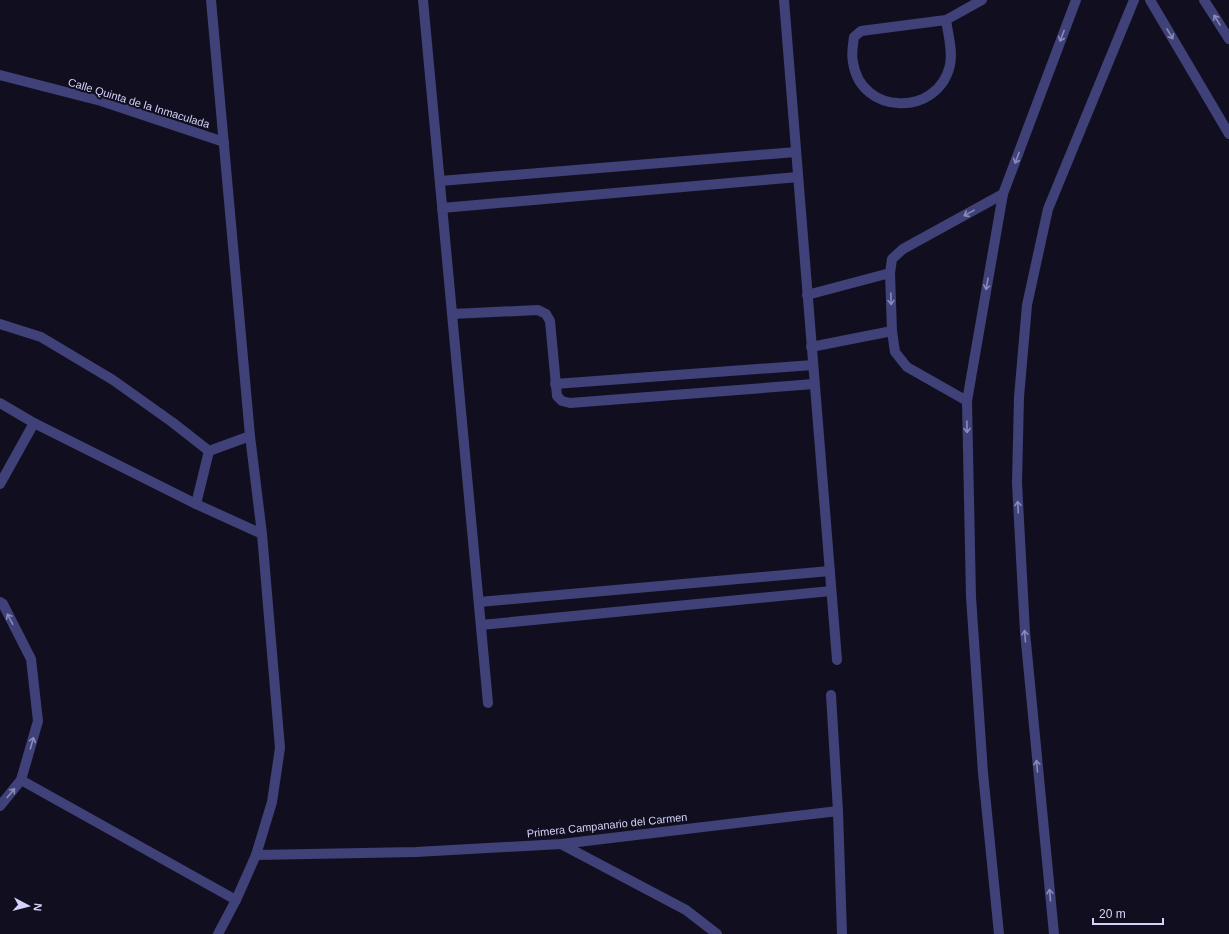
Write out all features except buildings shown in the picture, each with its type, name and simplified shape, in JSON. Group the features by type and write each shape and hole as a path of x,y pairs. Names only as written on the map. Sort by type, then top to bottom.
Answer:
{"street":[{"path":"211,0 250,436 262,534 280,748 272,802 256,855 236,900 218,934"},
{"path":"423,0 488,703"},
{"path":"784,0 808,295 812,365 837,660"},
{"path":"946,20 950,48 950,65 944,81 932,94 917,102 900,104 883,101 869,92 858,78 852,62 854,37 861,32 946,20 982,0"},
{"path":"999,934 983,773 971,597 967,401 1003,194 1076,0"},
{"path":"1054,934 1024,632 1017,483 1019,397 1027,305 1048,210 1134,0"},
{"path":"1150,0 1229,134"},
{"path":"1204,0 1229,39"},
{"name":"Calle Quinta de la Inmaculada","path":"0,75 102,101 224,142"},
{"path":"440,182 796,152"},
{"path":"442,208 798,177"},
{"path":"967,401 907,367 896,352 892,330 890,273 892,259 903,249 1003,194"},
{"path":"808,295 890,273"},
{"path":"452,314 538,310 546,314 550,321 557,396 562,402 570,403 814,384"},
{"path":"0,324 41,337 113,380 209,451"},
{"path":"811,347 892,330"},
{"path":"555,384 812,365"},
{"path":"0,403 34,423 196,504 262,534"},
{"path":"0,484 34,423"},
{"path":"209,451 250,436"},
{"path":"196,504 209,451"},
{"path":"479,602 830,571"},
{"path":"481,625 831,591"},
{"path":"0,602 3,604 31,659 38,721 21,780 0,806"},
{"path":"831,695 838,811 842,934"},
{"path":"21,780 236,900"},
{"name":"Primera Campanario del Carmen","path":"256,855 416,852 562,844 838,811"},
{"path":"562,844 686,910 718,934"}]}
